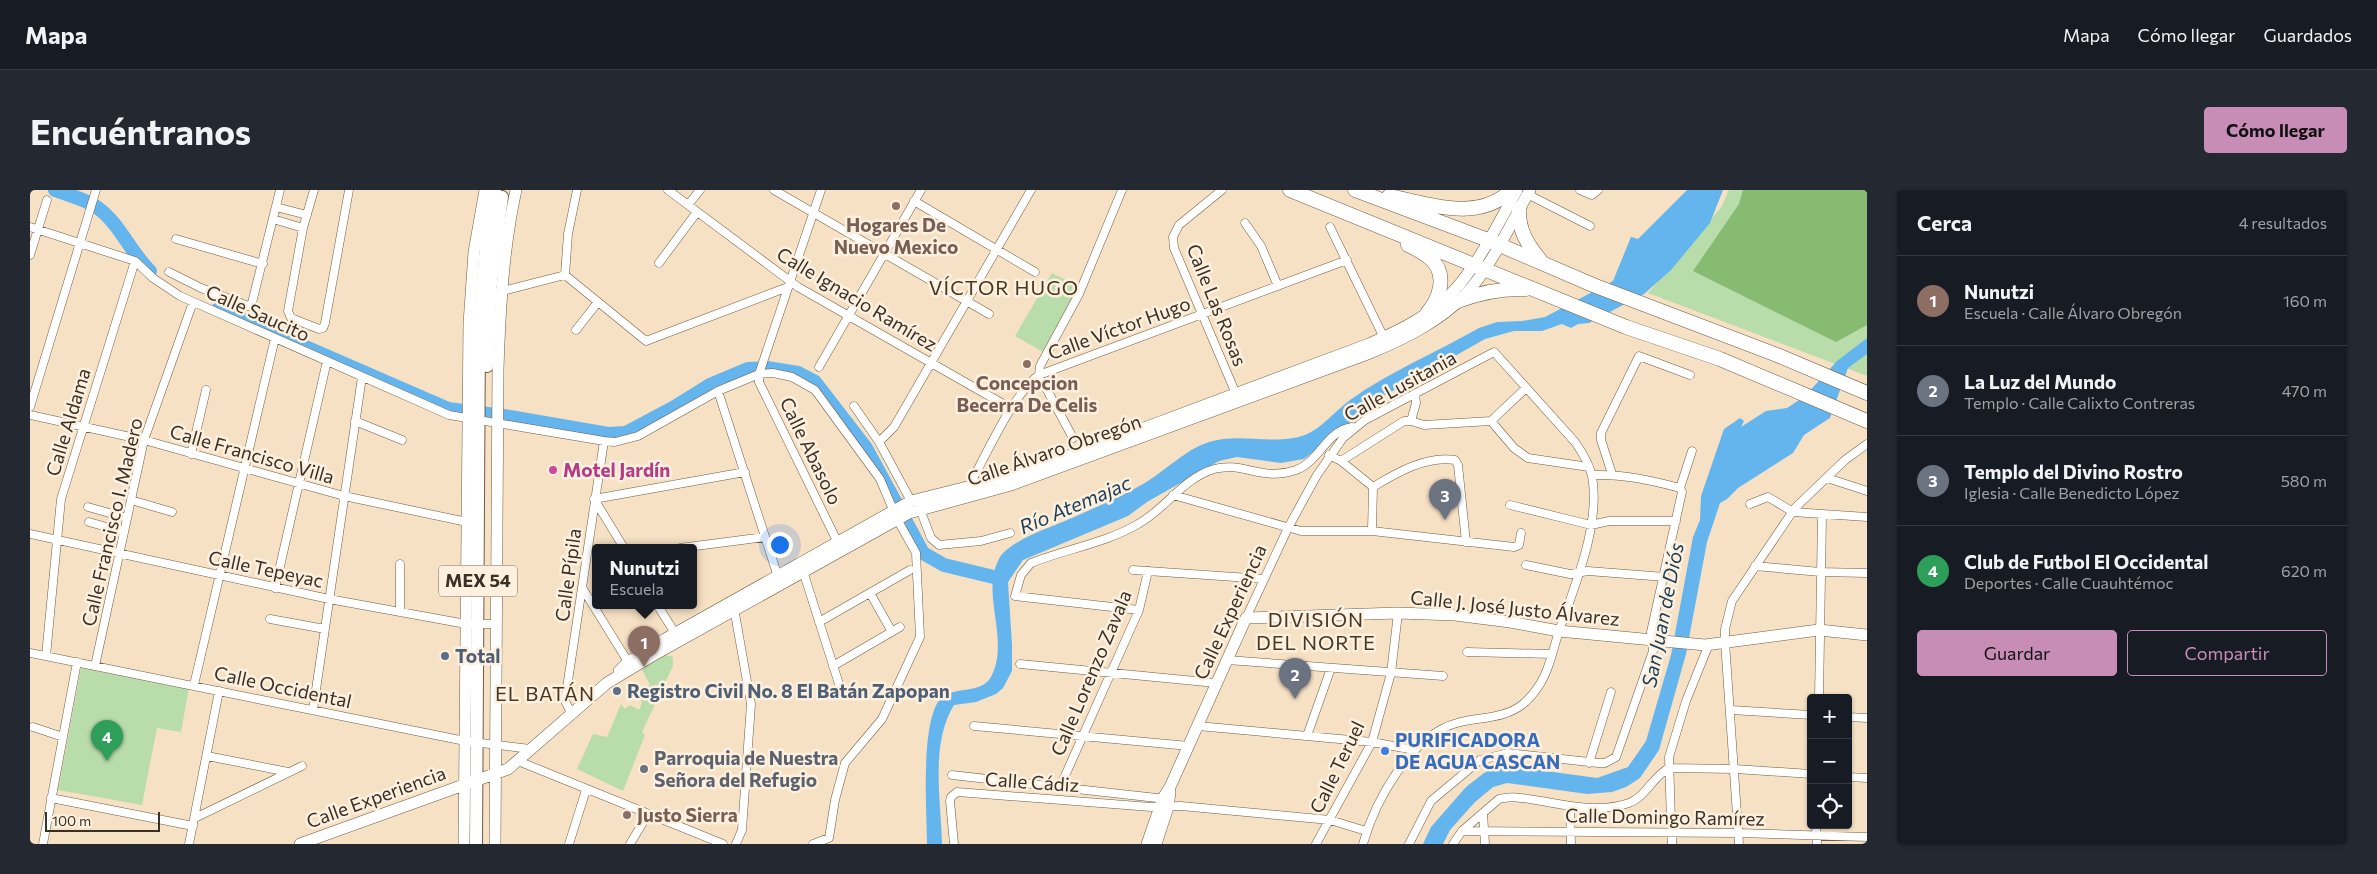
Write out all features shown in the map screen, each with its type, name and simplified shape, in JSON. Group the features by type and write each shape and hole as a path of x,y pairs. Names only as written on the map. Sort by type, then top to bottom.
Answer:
{"highway":[{"path":"1290,190 1364,218 1626,327 1720,359 1862,419"},
{"path":"1360,192 1448,208 1468,208 1493,204 1512,190"},
{"path":"1360,192 1494,242 1593,285 1777,355 1867,392"},
{"path":"1519,208 1520,223 1524,237 1543,264"},
{"path":"1364,218 1435,263 1439,272 1440,285 1436,300 1428,312"},
{"path":"1458,301 1476,294 1495,290 1540,291"}],"main road":[{"name":"MEX 54","path":"476,844 480,779 483,421 473,383 485,295 495,190"},
{"name":"MEX 54","path":"483,421 492,401 485,295 504,190"},
{"name":"MEX 54","path":"480,779 484,844"}],"street":[{"path":"168,272 200,288 251,307 280,190"},
{"path":"314,190 306,214 288,311 291,318 319,329 323,328 325,323 349,190"},
{"path":"485,190 474,252 485,295"},
{"path":"485,295 507,242 516,190"},
{"path":"565,275 568,234 577,190"},
{"name":"Calle Ignacio Ramírez","path":"668,190 789,284 849,316 1012,410"},
{"path":"688,205 700,190"},
{"path":"774,190 989,314"},
{"path":"813,844 829,838 835,800 845,763 882,719 920,637 916,553 880,480 815,390 792,377 773,373 759,373 820,190"},
{"path":"819,366 921,190"},
{"path":"879,442 894,427 1031,190"},
{"path":"1073,438 1039,375 1045,355 1067,320 1079,294 1122,190"},
{"name":"Calle Las Rosas","path":"1222,190 1179,224 1174,237 1174,248 1236,394"},
{"path":"1580,190 1592,195 1598,190"},
{"path":"1494,242 1519,208 1525,191"},
{"path":"1525,191 1590,226"},
{"path":"1494,242 1525,191"},
{"path":"30,407 95,194"},
{"path":"30,255 34,228 47,200"},
{"path":"914,201 1035,272"},
{"path":"276,208 306,214"},
{"path":"659,263 697,212"},
{"path":"273,219 303,228"},
{"path":"1245,222 1261,246 1278,286"},
{"path":"1330,227 1386,342"},
{"name":"Calle Saucito","path":"34,228 135,261 164,286 193,302 449,416 615,442 638,436 718,391 759,373"},
{"path":"176,239 262,264"},
{"name":"Calle Álvaro Obregón","path":"630,665 779,580 837,542 913,506 969,486 1006,477 1077,453 1236,394 1414,333 1458,301 1494,242"},
{"name":"Calle Víctor Hugo","path":"962,499 1012,410 1031,380 1039,375 1347,260"},
{"name":"Calle Aldama","path":"46,656 61,499 135,261"},
{"name":"Calle Álvaro Obregón","path":"913,506 962,499 1011,485 1172,428 1386,342 1428,312 1478,266"},
{"path":"485,295 565,275"},
{"path":"565,275 646,341 789,284"},
{"name":"Calle Francisco I. Madero","path":"96,666 144,440 193,302"},
{"path":"576,330 598,302"},
{"path":"194,686 275,338"},
{"name":"Calle Lusitania","path":"1329,455 1355,427 1494,352 1526,388"},
{"path":"1612,474 1601,440 1601,433 1639,356 1690,375"},
{"path":"275,588 327,361"},
{"name":"Calle Abasolo","path":"759,373 759,382 837,542"},
{"path":"313,710 362,377"},
{"path":"1341,461 1397,425 1411,421 1424,425 1491,421 1526,388 1575,442 1590,471 1591,525 1580,572 1539,686 1522,705 1500,714 1449,725 1433,734 1414,750 1397,770 1366,831 1362,844"},
{"path":"191,454 206,390"},
{"path":"718,391 779,580"},
{"path":"1411,421 1416,403 1415,394"},
{"path":"854,406 879,442 931,538 939,545 980,542 1010,534"},
{"name":"Calle Francisco Villa","path":"30,415 144,440 344,496 467,522"},
{"path":"355,421 402,440"},
{"path":"483,421 467,522 481,624 480,779 495,844"},
{"path":"1491,421 1520,454 1590,471 1648,480 1680,488"},
{"path":"1139,610 1015,596 1021,575 1032,563 1139,524 1192,478 1216,468 1240,468 1266,475 1279,475 1297,470 1307,466 1334,436 1347,428 1355,427"},
{"name":"Calle Pípila","path":"571,713 565,701 604,441"},
{"path":"1739,844 1725,642 1725,629 1732,600 1793,512 1845,460 1867,444"},
{"path":"1409,844 1420,820 1432,801 1480,760 1508,753 1589,762 1611,760 1618,752 1656,640 1651,632 1665,577 1682,492 1680,488 1692,451"},
{"path":"1329,455 1341,461 1372,487"},
{"name":"Calle Experiencia","path":"1156,844 1170,787 1216,683 1288,528 1329,455"},
{"path":"1372,487 1409,468 1427,462 1442,459 1455,460 1458,465 1466,542"},
{"path":"622,544 594,499 744,472"},
{"path":"1826,478 1867,491"},
{"path":"1372,487 1372,531"},
{"path":"1173,494 1288,528 1318,533 1372,531 1517,547 1520,545 1520,533"},
{"path":"1750,504 1768,497 1793,512 1867,517"},
{"path":"131,500 172,512"},
{"path":"1510,506 1591,525 1609,521 1676,521"},
{"path":"88,507 127,518"},
{"name":"Calle Álvaro Obregón","path":"779,580 803,572 896,514"},
{"path":"1819,694 1822,515"},
{"path":"88,522 124,532"},
{"name":"Calle Tepeyac","path":"30,534 329,599 481,624"},
{"path":"697,546 765,537"},
{"path":"400,564 400,612"},
{"path":"1526,564 1570,574 1580,572 1665,577"},
{"path":"1756,566 1820,572 1867,573"},
{"path":"819,622 910,570"},
{"path":"1133,570 1264,579"},
{"name":"Calle Lorenzo Zavala","path":"1060,787 1139,610 1148,571"},
{"path":"803,572 838,684"},
{"path":"583,589 592,604"},
{"path":"870,593 892,632"},
{"path":"733,606 751,704 742,830 736,844"},
{"name":"Calle Álvaro Obregón","path":"480,779 518,761 607,683 675,633 733,606"},
{"path":"595,609 630,665"},
{"path":"660,609 675,633"},
{"name":"Calle J. José Justo Álvarez","path":"1246,618 1398,613 1455,616 1510,622 1559,632 1707,645 1819,630 1867,635"},
{"name":"Calle Teruel","path":"1316,844 1372,742 1391,673 1398,613"},
{"path":"270,618 325,629"},
{"path":"833,666 900,627"},
{"path":"1672,822 1669,757 1686,701 1707,645"},
{"path":"1467,652 1552,654"},
{"name":"Calle Occidental","path":"30,653 480,743 530,749"},
{"path":"1227,660 1443,676"},
{"path":"43,844 78,662"},
{"path":"1020,664 1216,683"},
{"path":"1307,736 1331,668"},
{"path":"189,844 219,690"},
{"path":"1589,762 1611,692"},
{"path":"1731,710 1807,715"},
{"path":"1852,717 1867,718"},
{"path":"33,726 63,737"},
{"path":"974,726 1189,746"},
{"path":"1198,726 1372,742 1414,750"},
{"path":"207,756 288,772"},
{"path":"518,761 723,844"},
{"path":"195,818 302,766"},
{"path":"1453,844 1462,831 1499,799 1511,797 1583,808 1614,807 1631,802 1640,796 1660,773 1669,768 1735,769 1807,774"},
{"path":"952,775 1060,787 1181,806 1330,820 1366,831"},
{"path":"1852,776 1867,778"},
{"path":"464,844 464,805 480,779"},
{"name":"Calle Experiencia","path":"300,844 480,779"},
{"path":"569,844 586,790"},
{"path":"442,792 454,796 464,805"},
{"name":"Calle Cádiz","path":"954,844 950,801 953,794 957,792 1165,803"},
{"path":"52,798 193,826"},
{"name":"Calle Experiencia","path":"1147,844 1165,803"},
{"path":"1570,806 1571,844"},
{"path":"1483,813 1485,844"},
{"path":"630,844 648,814"},
{"path":"1816,829 1817,844"},
{"name":"Calle Domingo Ramírez","path":"1462,831 1739,833 1867,837"},
{"path":"1672,833 1672,844"}],"green space":[{"path":"1729,190 1867,190 1867,376 1648,293 1722,206"},
{"path":"1743,190 1867,190 1867,325 1836,342 1693,271 1739,204"},
{"path":"1052,273 1079,287 1043,352 1015,336"},
{"path":"662,654 673,657 673,666 642,732 645,735 623,791 577,769 593,734 607,737 621,704 625,709 630,705 639,710 642,703 638,696 650,685 642,670"},
{"path":"81,668 189,688 181,732 157,728 142,805 58,790"}],"water":[{"path":"1687,190 1723,190 1710,223 1671,270 1644,294 1589,323 1578,324 1571,328 1562,324 1542,331 1514,331 1485,339 1382,397 1304,459 1281,463 1237,457 1219,461 1147,502 1128,516 1023,560 1008,582 1012,671 1003,688 996,694 976,702 954,705 947,720 939,754 942,844 927,844 926,765 931,721 936,705 944,696 956,691 976,688 987,682 991,677 998,647 993,601 994,571 1000,557 1006,551 1033,534 1135,489 1191,450 1221,439 1282,439 1305,435 1317,428 1344,404 1365,390 1479,328 1497,322 1522,321 1545,317 1613,281 1631,237 1638,239"},
{"path":"1867,338 1867,354 1848,368 1830,418 1804,435 1793,453 1738,488 1720,503 1707,542 1686,654 1659,750 1640,778 1626,787 1612,792 1587,794 1507,783 1493,787 1475,802 1450,830 1443,844 1423,844 1431,827 1466,787 1484,773 1501,765 1597,778 1628,767 1646,741 1671,655 1693,537 1700,520 1701,496 1724,429 1740,418 1744,421 1741,427 1766,411 1787,408 1805,396 1837,361"}],"waterway":[{"path":"55,190 88,202 98,208 113,222 150,271"},
{"path":"218,309 448,409 504,416 608,434 626,433 673,408 710,385 748,369 767,368 798,373 815,382 866,448 923,553 944,565 1002,579"}],"place":[{"name":"Hogares De Nuevo Mexico","path":"896,206"},
{"name":"Concepcion Becerra De Celis","path":"1027,364"},
{"name":"Motel Jardín","path":"553,470"},
{"name":"Templo del Divino Rostro","path":"1445,520"},
{"name":"Total","path":"445,656"},
{"name":"Nunutzi","path":"644,667"},
{"name":"Registro Civil No. 8 El Batán Zapopan","path":"617,691"},
{"name":"La Luz del Mundo","path":"1295,699"},
{"name":"PURIFICADORA DE AGUA CASCAN","path":"1385,751"},
{"name":"Club de Futbol El Occidental","path":"107,761"},
{"name":"Parroquia de Nuestra Señora del Refugio","path":"644,769"},
{"name":"Justo Sierra","path":"627,815"}],"district":[{"name":"VÍCTOR HUGO","path":"1004,288"},
{"name":"DIVISIÓN DEL NORTE","path":"1316,632"},
{"name":"EL BATÁN","path":"545,694"}],"water label":[{"name":"Río Atemajac","path":"1075,505"},
{"name":"San Juan de Diós","path":"1663,615"}]}
